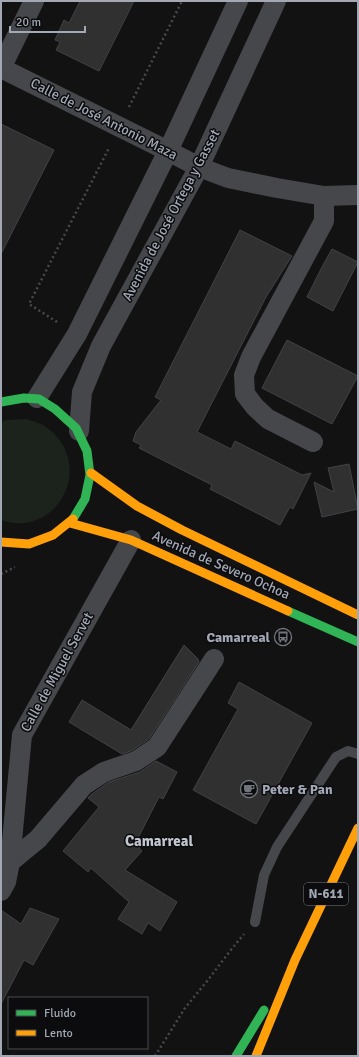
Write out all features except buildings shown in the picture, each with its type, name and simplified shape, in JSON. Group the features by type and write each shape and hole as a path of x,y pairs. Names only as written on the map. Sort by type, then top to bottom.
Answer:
{"main road":[{"path":"1,402 10,399 37,398 62,413 79,431 88,451 91,473 85,500 70,523 56,534 42,540 9,547 1,542"},
{"name":"Avenida de Severo Ochoa","path":"91,473 137,506 182,530 358,615"},
{"name":"Avenida de Severo Ochoa","path":"70,523 131,540 358,642"},
{"name":"N-611","path":"256,1056 295,960 358,828"},
{"name":"N-611","path":"236,1056 295,960"}],"street":[{"name":"Calle de José Antonio Maza","path":"34,1 1,68 120,126 199,167 228,178 324,196 358,195"},
{"name":"Avenida de José Ortega y Gasset","path":"37,398 77,334 168,151 238,1"},
{"name":"Avenida de José Ortega y Gasset","path":"79,431 82,392 101,346 199,167 276,1"},
{"path":"313,442 268,419 255,407 245,394 244,375 324,221 324,196"},
{"name":"Calle de Miguel Servet","path":"1,891 6,882 10,862 22,735 131,540"},
{"path":"10,862 38,839 84,785 104,772 136,761 157,747 214,659"}],"lane":[{"path":"255,922 264,875 277,847 336,757 348,751 358,754"}],"path":[{"path":"77,334 29,304 182,1"},
{"path":"155,1056 185,1008 230,950 255,922"}],"shaded area":[{"path":"26,419 46,427 61,442 68,460 69,478 64,494 54,509 39,519 21,523 1,520 1,422 6,420"}],"traffic: fast":[{"path":"1,402 24,398 39,399 55,409 76,428 87,451 90,475 85,499 73,519"},
{"path":"288,611 358,642"},
{"path":"236,1056 264,1010"}],"traffic: slow":[{"path":"91,473 137,506 182,530 358,615"},
{"path":"1,542 29,544 53,535 73,519"},
{"path":"70,523 131,540 288,611"},
{"path":"256,1056 295,960 358,828"}],"place":[{"name":"Camarreal","path":"283,637"},
{"name":"Peter & Pan","path":"249,789"}],"district":[{"name":"Camarreal","path":"159,841"}]}
